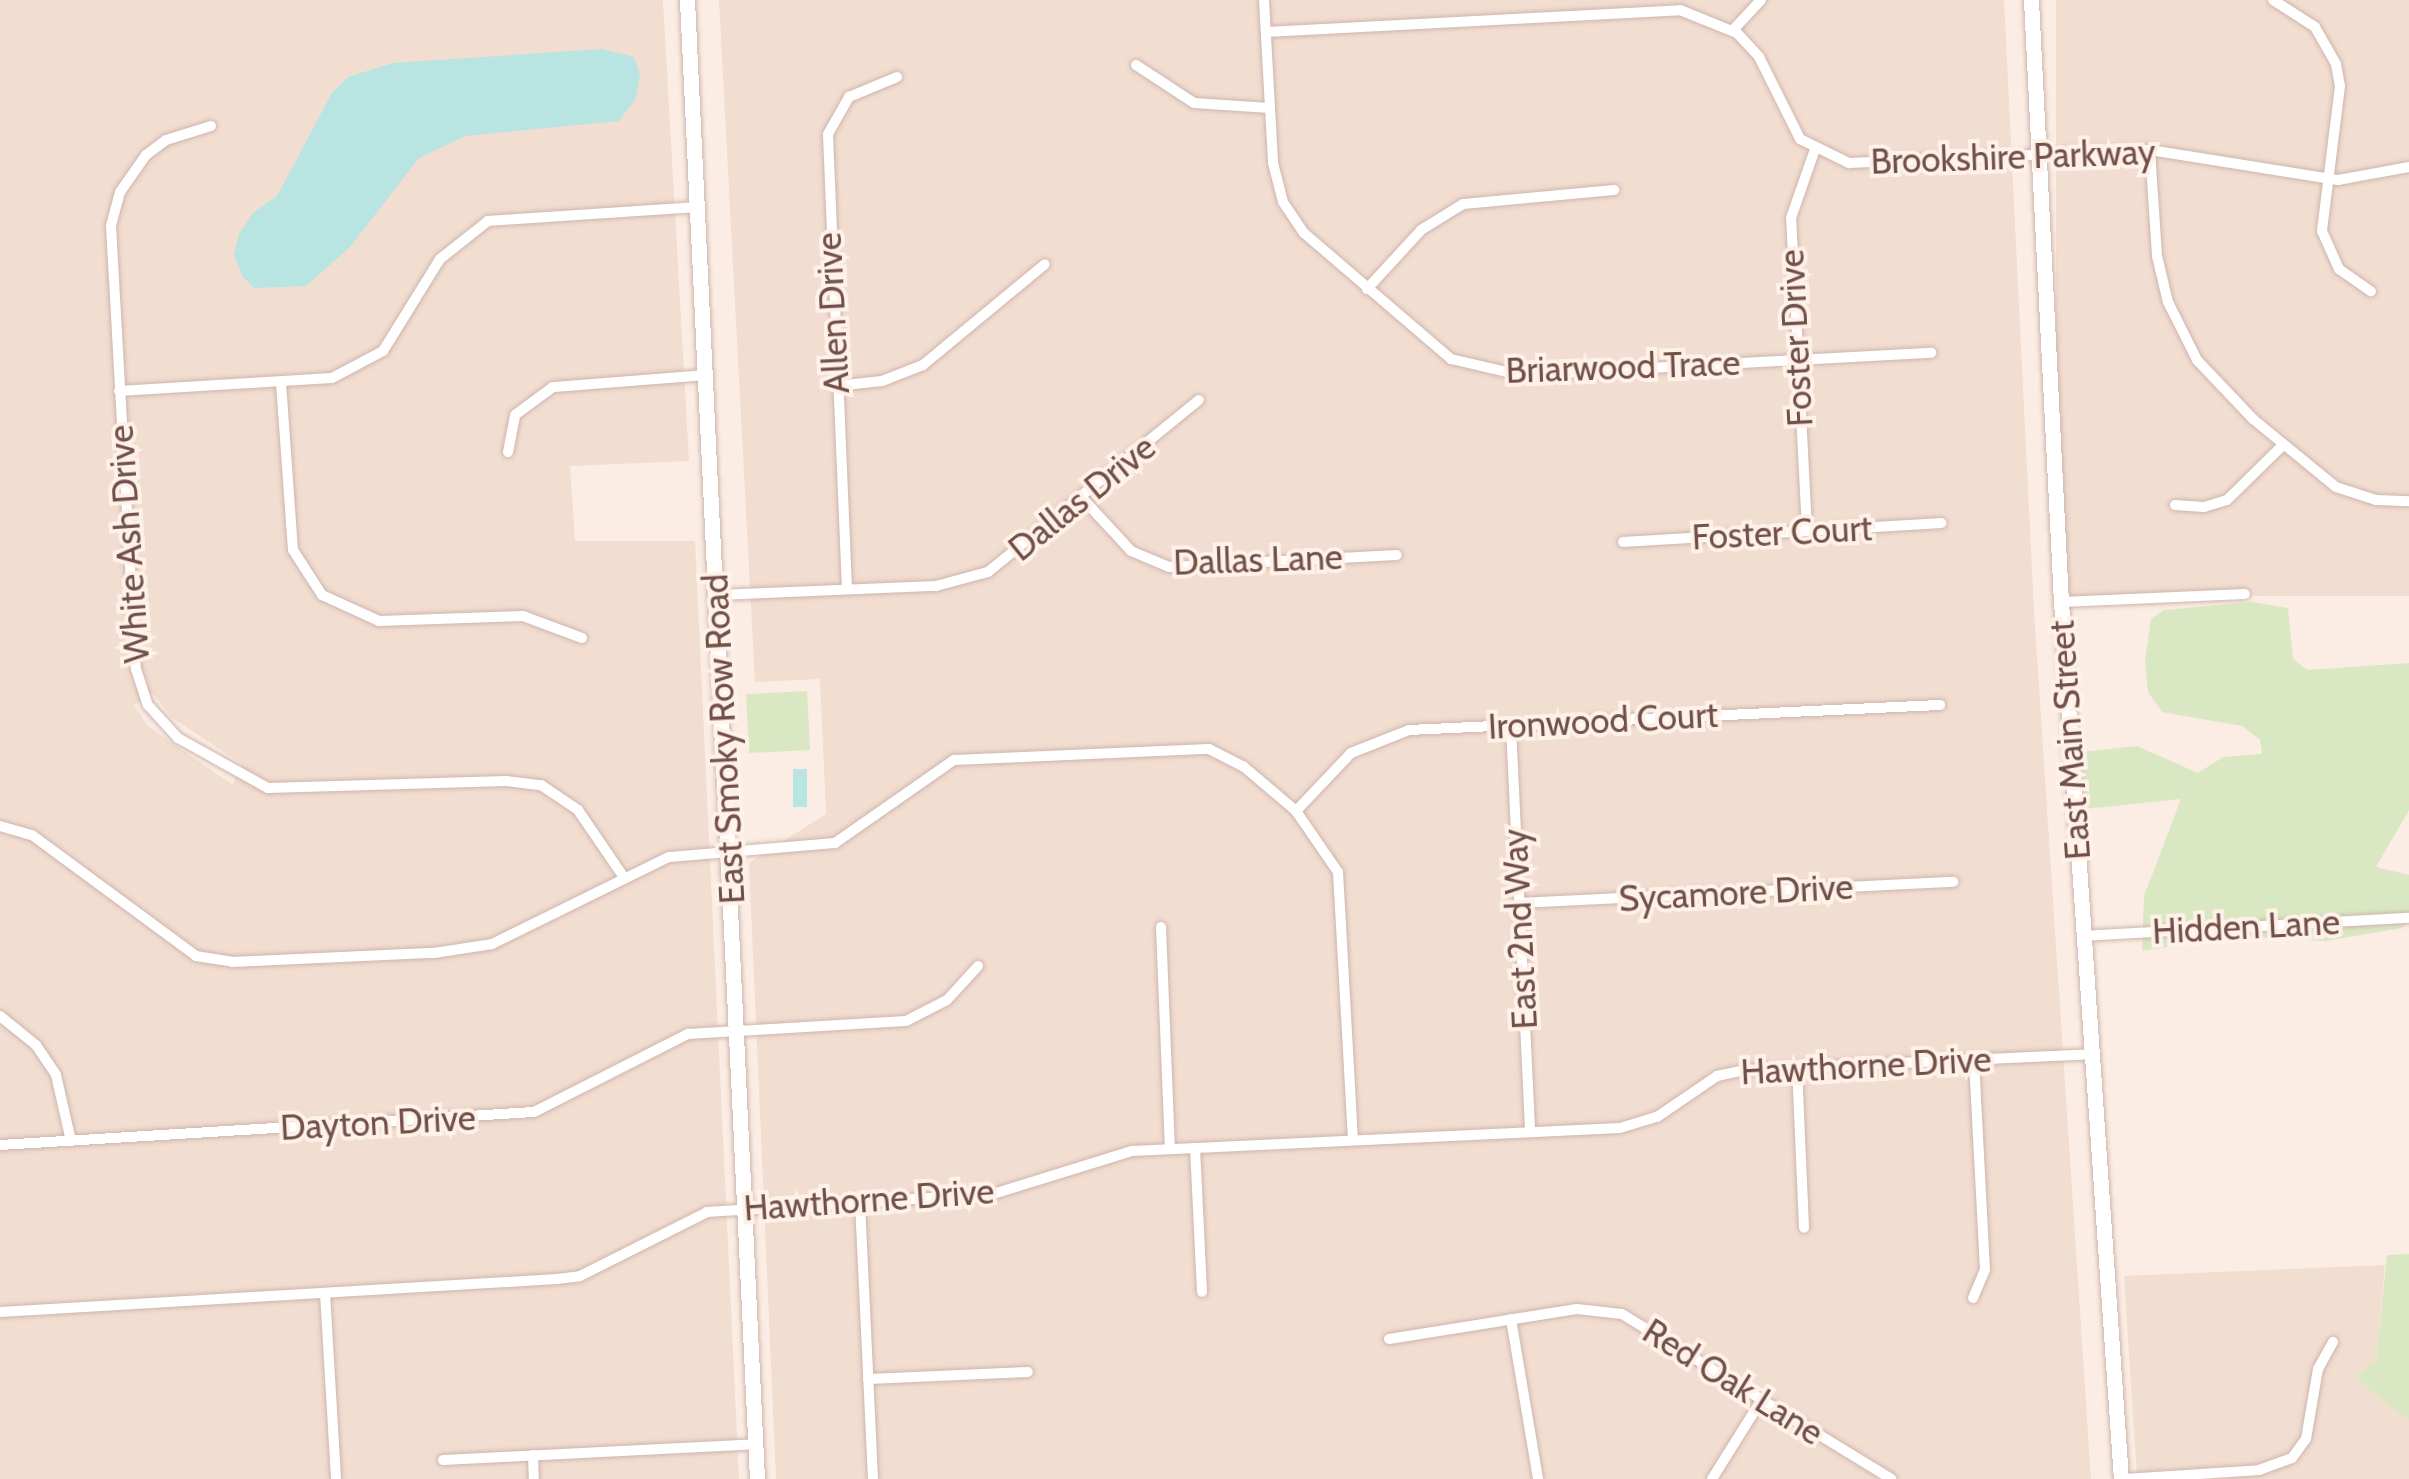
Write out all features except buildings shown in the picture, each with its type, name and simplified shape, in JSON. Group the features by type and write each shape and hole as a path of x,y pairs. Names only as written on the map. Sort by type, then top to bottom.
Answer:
{"street":[{"name":"East Smoky Row Road","path":"687,0 757,1479"},
{"name":"Briarwood Trace","path":"1264,0 1270,108 1283,202 1304,233 1450,358 1499,374 1931,352"},
{"path":"1600,0 1601,13"},
{"path":"1733,30 1762,0"},
{"name":"East Main Street","path":"2032,0 2061,602 2123,1479"},
{"path":"2274,0 2315,27 2336,64 2338,100 2324,177 2325,244 2338,269 2371,291"},
{"path":"1266,32 1680,10 1733,30 1759,57 1788,125 1815,149"},
{"path":"1136,65 1194,103 1270,108"},
{"name":"Allen Drive","path":"847,589 828,134 849,96 897,77"},
{"name":"White Ash Drive","path":"211,126 166,140 146,155 114,207 119,392 136,669 148,705 165,728 249,782 282,791 506,780 541,785 578,810 623,876"},
{"name":"Brookshire Parkway","path":"1815,149 1865,164 2150,150 2324,177 2370,178 2409,168"},
{"name":"Foster Drive","path":"1806,531 1791,218 1815,149"},
{"path":"2150,150 2157,256 2168,302 2198,360 2283,445 2336,486 2376,500 2409,502"},
{"path":"1367,289 1421,230 1463,204 1614,190"},
{"path":"119,392 332,378 383,351 440,259 488,221 697,207"},
{"path":"836,386 882,381 923,365 1045,264"},
{"path":"508,452 516,415 553,387 705,375"},
{"path":"281,383 293,550 322,595 379,621 523,616 582,638"},
{"name":"Dallas Drive","path":"718,595 936,586 988,572 1084,500 1199,400"},
{"path":"2174,505 2204,507 2227,500 2283,445"},
{"name":"Dallas Lane","path":"1084,500 1131,552 1169,566 1397,554"},
{"name":"Foster Court","path":"1623,542 1941,523"},
{"path":"2061,602 2245,594"},
{"name":"Ironwood Court","path":"1296,810 1351,753 1377,739 1409,730 1940,705"},
{"name":"East 2nd Way","path":"1512,726 1530,1132"},
{"path":"0,826 32,835 183,949 232,962 478,948 668,857 835,843 931,772 972,756 1193,746 1226,754 1296,810 1338,872 1353,1140"},
{"name":"Sycamore Drive","path":"1519,902 1953,882"},
{"name":"Hidden Lane","path":"2082,936 2409,918"},
{"path":"1161,928 1170,1149"},
{"name":"Dayton Drive","path":"0,1145 534,1112 679,1037 906,1021 946,1000 978,966"},
{"path":"0,1016 36,1045 56,1075 71,1142"},
{"name":"Hawthorne Drive","path":"0,1312 580,1276 697,1216 745,1208 993,1194 1113,1153 1639,1125 1718,1076 1797,1067 2092,1054"},
{"path":"1973,1298 1985,1270 1974,1060"},
{"path":"1797,1067 1804,1228"},
{"path":"1195,1148 1202,1292"},
{"path":"860,1203 873,1479"},
{"path":"326,1293 336,1479"},
{"name":"Red Oak Lane","path":"1389,1339 1578,1309 1622,1314 1891,1479"},
{"path":"1512,1318 1538,1479"},
{"path":"2123,1479 2259,1470 2292,1458 2306,1439 2318,1369 2333,1342"},
{"path":"868,1379 1028,1372"},
{"path":"1712,1479 1762,1399"},
{"path":"443,1460 756,1444"},
{"path":"533,1455 534,1479"}],"shaded area":[{"path":"0,0 663,0 689,461 570,466 575,541 695,541 739,1479 0,1479","holes":["153,693 171,717 242,764 233,785 148,726 134,705"]},
{"path":"719,0 2004,0 2034,611 2091,1479 776,1479 749,863 826,814 820,679 755,682"},
{"path":"2056,0 2409,0 2409,596 2056,596"},
{"path":"2385,1265 2376,1361 2354,1376 2409,1419 2409,1479 2137,1479 2124,1276"}],"green space":[{"path":"2252,602 2288,608 2293,659 2307,670 2409,663 2409,810 2376,867 2409,875 2409,919 2402,928 2325,941 2237,936 2142,951 2144,896 2181,799 2084,809 2081,752 2137,746 2198,773 2223,757 2262,754 2260,740 2242,726 2162,712 2148,692 2145,661 2151,619 2164,610"},
{"path":"807,691 810,750 749,753 746,694"},
{"path":"2409,1254 2408,1420 2354,1376 2376,1361 2387,1255"}],"water":[{"path":"602,49 634,57 640,74 636,98 619,121 465,136 419,158 350,247 306,286 254,288 243,277 234,256 239,234 253,213 277,196 332,93 348,77 393,63"},
{"path":"793,769 807,769 807,807 793,807"}]}
